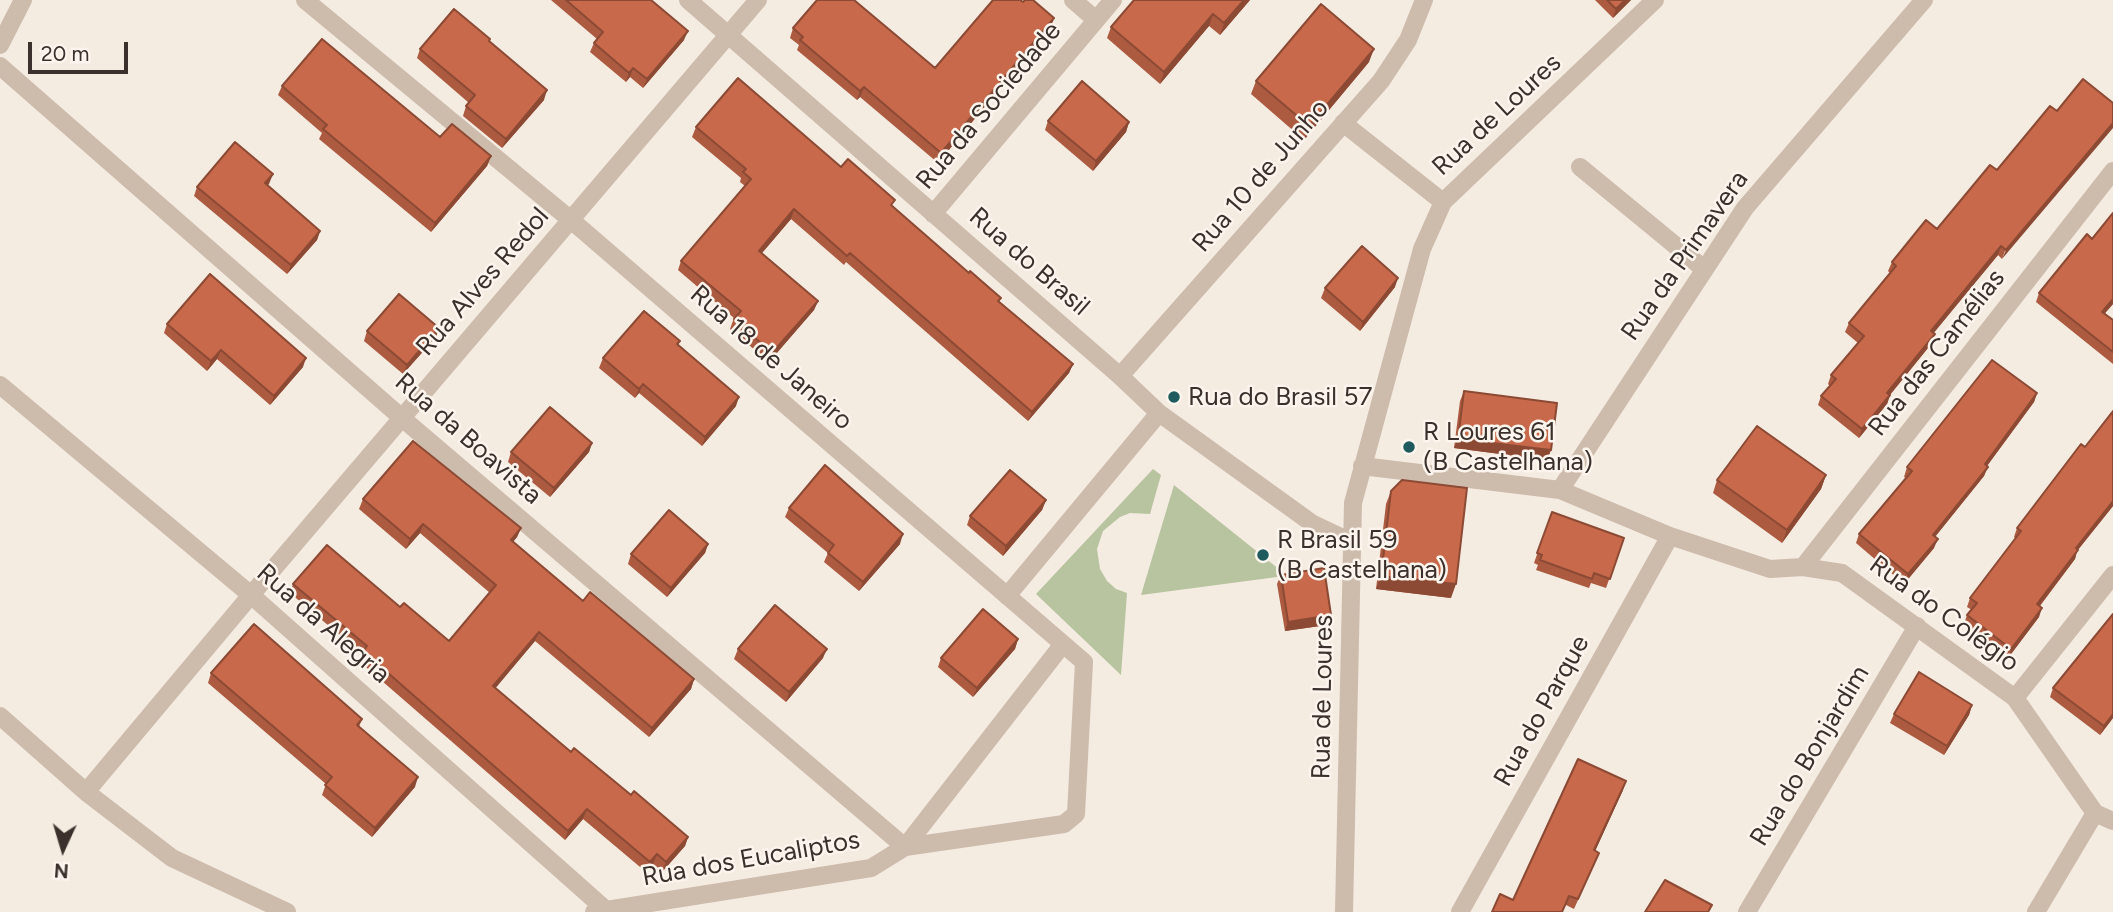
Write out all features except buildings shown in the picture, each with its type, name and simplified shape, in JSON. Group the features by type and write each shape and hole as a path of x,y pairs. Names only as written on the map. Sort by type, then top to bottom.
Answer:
{"street":[{"path":"0,45 23,0"},
{"name":"Rua 18 de Janeiro","path":"305,0 571,220 1084,662 1076,814"},
{"name":"Rua do Brasil","path":"688,0 1120,376 1159,413 1313,524 1351,542"},
{"name":"Rua Alves Redol","path":"86,792 758,0"},
{"path":"1073,0 1096,20"},
{"name":"Rua da Sociedade","path":"933,214 1113,0"},
{"name":"Rua 10 de Junho","path":"1120,376 1381,81 1408,40 1424,0"},
{"name":"Rua de Loures","path":"1344,912 1353,503 1422,248 1443,202 1656,0"},
{"name":"Rua da Primavera","path":"1560,490 1745,208 1924,0"},
{"name":"Rua da Boavista","path":"0,66 402,418 905,847"},
{"path":"1343,123 1443,202"},
{"path":"1580,167 1704,269"},
{"name":"Rua das Camélias","path":"1803,567 2113,171"},
{"name":"Rua da Alegria","path":"0,384 251,595 600,911"},
{"path":"1007,596 1159,413"},
{"name":"Rua do Colégio","path":"1362,466 1560,490 1670,536 1770,569 1803,567 1842,573 2015,698 2095,813"},
{"name":"Rua do Parque","path":"1460,912 1670,536"},
{"path":"2015,698 2113,575"},
{"name":"Rua do Bonjardim","path":"1747,912 1917,626"},
{"path":"905,847 1063,643"},
{"path":"0,716 86,792 172,858 286,912"},
{"path":"2036,912 2095,813 2113,821"},
{"name":"Rua dos Eucaliptos","path":"600,911 871,868 905,847 1065,824 1076,814"}],"green space":[{"path":"1153,469 1161,475 1150,514 1130,513 1120,517 1103,531 1097,549 1100,569 1107,581 1116,589 1127,593 1121,675 1036,594"},
{"path":"1174,485 1280,570 1280,574 1277,577 1141,595"}],"place":[{"name":"Rua do Brasil 57","path":"1174,397"},
{"name":"R Loures 61 (B Castelhana)","path":"1409,447"},
{"name":"R Brasil 59 (B Castelhana)","path":"1263,555"}]}
